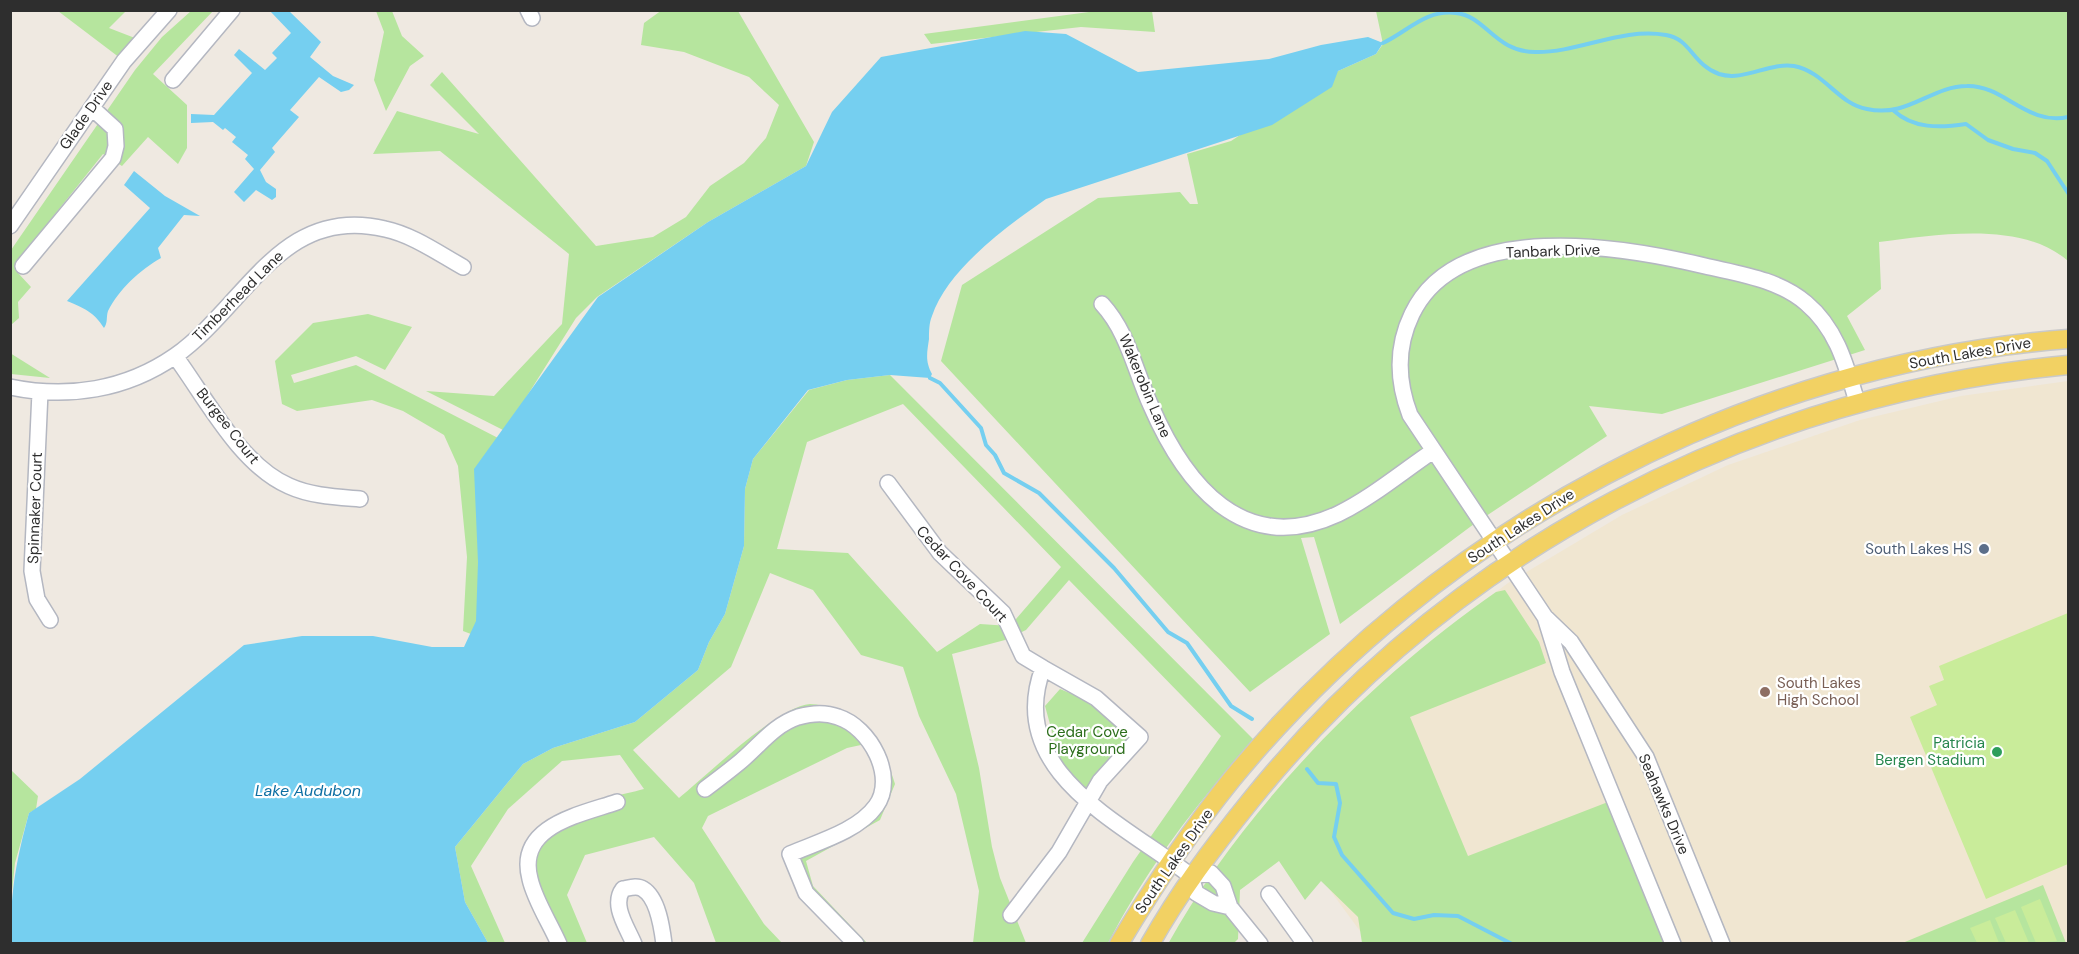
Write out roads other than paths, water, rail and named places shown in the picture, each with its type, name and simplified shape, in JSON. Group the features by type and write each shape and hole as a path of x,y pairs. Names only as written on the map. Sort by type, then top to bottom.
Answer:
{"main road":[{"name":"South Lakes Drive","path":"1119,944 1172,861 1232,779 1329,674 1408,605 1495,541 1581,488 1680,438 1799,392 1850,378 1980,350 2068,339"},
{"name":"South Lakes Drive","path":"1150,944 1191,876 1278,767 1334,707 1426,624 1509,563 1605,505 1677,470 1777,428 1857,402 1984,376 2068,366"}],"street":[{"name":"Glade Drive","path":"10,226 132,50 169,10"},
{"path":"173,80 232,10"},
{"path":"23,266 113,158 116,146 115,129 92,108"},
{"name":"Timberhead Lane","path":"10,387 40,392 72,393 106,388 131,380 175,356 231,305 278,253 313,233 349,225 386,229 405,235 463,267"},
{"name":"Tanbark Drive","path":"1509,563 1410,415 1400,379 1402,340 1414,309 1440,279 1472,259 1491,254 1565,248 1623,250 1660,255 1773,284 1806,303 1822,320 1842,354 1857,402"},
{"name":"Wakerobin Lane","path":"1102,304 1122,331 1141,384 1176,454 1195,483 1209,498 1244,519 1281,526 1302,526 1321,521 1355,504 1433,451"},
{"name":"Burgee Court","path":"175,356 241,448 269,475 305,492 360,499"},
{"name":"Spinnaker Court","path":"40,392 32,571 36,599 50,620"},
{"name":"Cedar Cove Court","path":"888,483 939,553 1003,613 1023,656 1096,698 1140,737 1100,781 1088,802"},
{"name":"Seahawks Drive","path":"1509,563 1545,617 1571,642 1646,757 1722,944"},
{"name":"Seahawks Drive","path":"1545,617 1562,672 1673,944"},
{"path":"1043,668 1035,699 1035,715 1046,749 1060,775 1088,802 1191,876 1196,893 1213,903 1230,907"},
{"path":"705,789 742,760 769,732 796,718 820,713 840,717 857,728 870,742 885,785 877,805 863,821 790,854 806,893 856,944"},
{"path":"559,944 530,880 528,867 531,848 539,834 567,819 616,802"},
{"path":"1011,915 1059,852 1088,802"},
{"path":"1191,876 1211,873 1223,886 1230,907 1253,941"},
{"path":"634,944 618,906 618,896 623,889 635,887 644,889 650,898 657,912 664,944"},
{"path":"1269,894 1305,944"}],"water":[{"path":"270,11 289,11 321,42 310,57 333,76 354,85 349,90 341,92 319,77 290,110 299,117 272,148 275,152 260,170 266,182 276,189 276,197 272,200 256,190 244,202 234,192 254,169 245,159 248,155 232,142 236,137 225,128 223,130 213,122 191,123 191,114 214,115 252,73 234,55 239,49 265,70 277,58 272,53 291,33"},
{"name":"Lake Audubon","path":"1025,31 1066,34 1138,72 1269,59 1321,45 1368,37 1383,43 1376,54 1338,71 1332,87 1272,125 1046,199 1014,222 964,266 940,299 930,325 927,357 932,374 930,378 890,375 847,380 808,390 753,459 745,489 744,546 725,614 709,642 698,670 635,722 553,748 523,764 455,847 465,902 488,943 11,943 15,878 29,813 80,779 244,645 302,636 373,636 432,647 464,647 476,621 478,562 474,469 598,297 708,222 806,166 832,112 881,57"},
{"path":"134,171 165,196 200,216 184,215 158,248 161,258 138,274 118,295 108,311 104,328 88,311 67,301 150,208 124,185"}],"waterway":[{"path":"1383,43 1417,22 1435,14 1445,13 1466,16 1510,46 1535,52 1568,49 1616,37 1649,33 1666,35 1681,41 1703,64 1719,74 1738,76 1785,66 1805,69 1848,101 1867,109 1882,111 1895,109 1954,87 1967,86 1980,87 1993,92 2040,116 2068,117"},
{"path":"1893,110 1909,121 1927,126 1966,124 1988,140 2013,149 2035,153 2047,161 2068,193"},
{"path":"930,378 940,383 981,428 986,445 995,455 1004,473 1039,493 1114,568 1168,632 1187,643 1231,706 1252,719"},
{"path":"1307,769 1318,783 1336,784 1340,803 1334,837 1342,855 1393,913 1414,919 1434,915 1458,916 1512,944"}],"place":[{"name":"South Lakes HS","path":"1984,549"},
{"name":"South Lakes High School","path":"1765,692"},
{"name":"Patricia Bergen Stadium","path":"1997,752"}],"park label":[{"name":"Cedar Cove Playground","path":"1087,740"}]}
